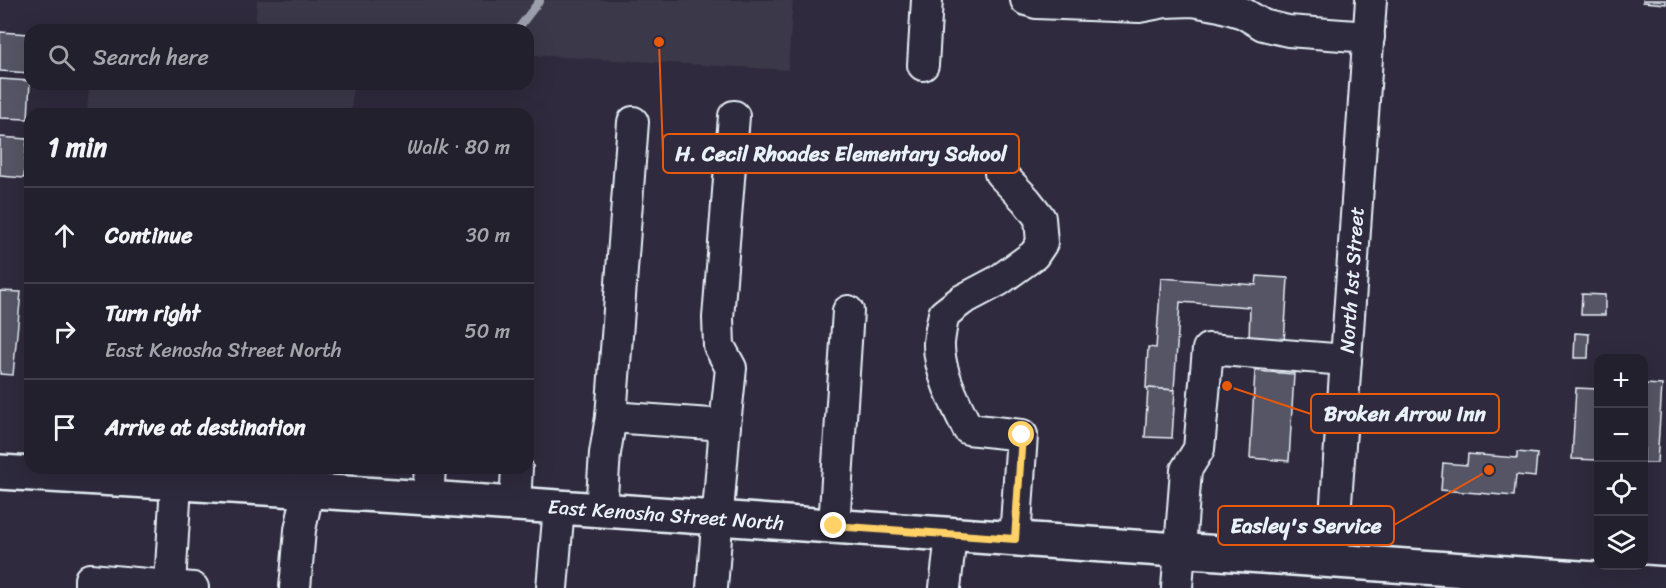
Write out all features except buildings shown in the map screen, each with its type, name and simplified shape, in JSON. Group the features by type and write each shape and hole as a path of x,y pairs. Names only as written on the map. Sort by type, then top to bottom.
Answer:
{"main road":[{"name":"East Kenosha Street North","path":"0,472 24,474"},
{"name":"East Kenosha Street North","path":"29,474 176,484 311,480 429,483 515,504 1524,573 1561,582"},
{"path":"1561,582 1666,584"}],"street":[{"path":"923,65 927,0"},
{"path":"1026,0 1036,3 1139,7 1165,2 1193,1 1220,6 1243,6 1263,25 1288,32 1369,37"},
{"name":"North 1st Street","path":"1332,560 1371,0"},
{"path":"712,588 731,368 718,346 718,318 734,116"},
{"path":"601,510 605,453 611,417 633,122"},
{"path":"1000,173 1040,218 1042,243 1034,255 998,281 962,300 944,314 939,345 942,365 953,400 968,429 1022,435 1015,539"},
{"path":"834,526 848,311"},
{"path":"1177,588 1186,470 1199,449 1208,349 1346,360"},
{"path":"611,417 725,425"},
{"path":"515,504 517,474"},
{"path":"295,588 300,530 311,480"},
{"path":"90,588 90,579 182,586 176,484"},
{"path":"552,588 559,507"},
{"path":"945,588 951,535"}],"shaded area":[{"path":"257,0 793,0 788,70 534,55 534,24 255,24"},
{"path":"89,90 353,90 351,108 87,108"}],"waterway":[{"path":"522,24 540,0"}],"place":[{"name":"H. Cecil Rhoades Elementary School","path":"659,42"},
{"name":"Broken Arrow Inn","path":"1227,386"},
{"name":"Easley's Service","path":"1489,470"}],"route":[{"path":"834,526 1015,539 1022,435"}]}
